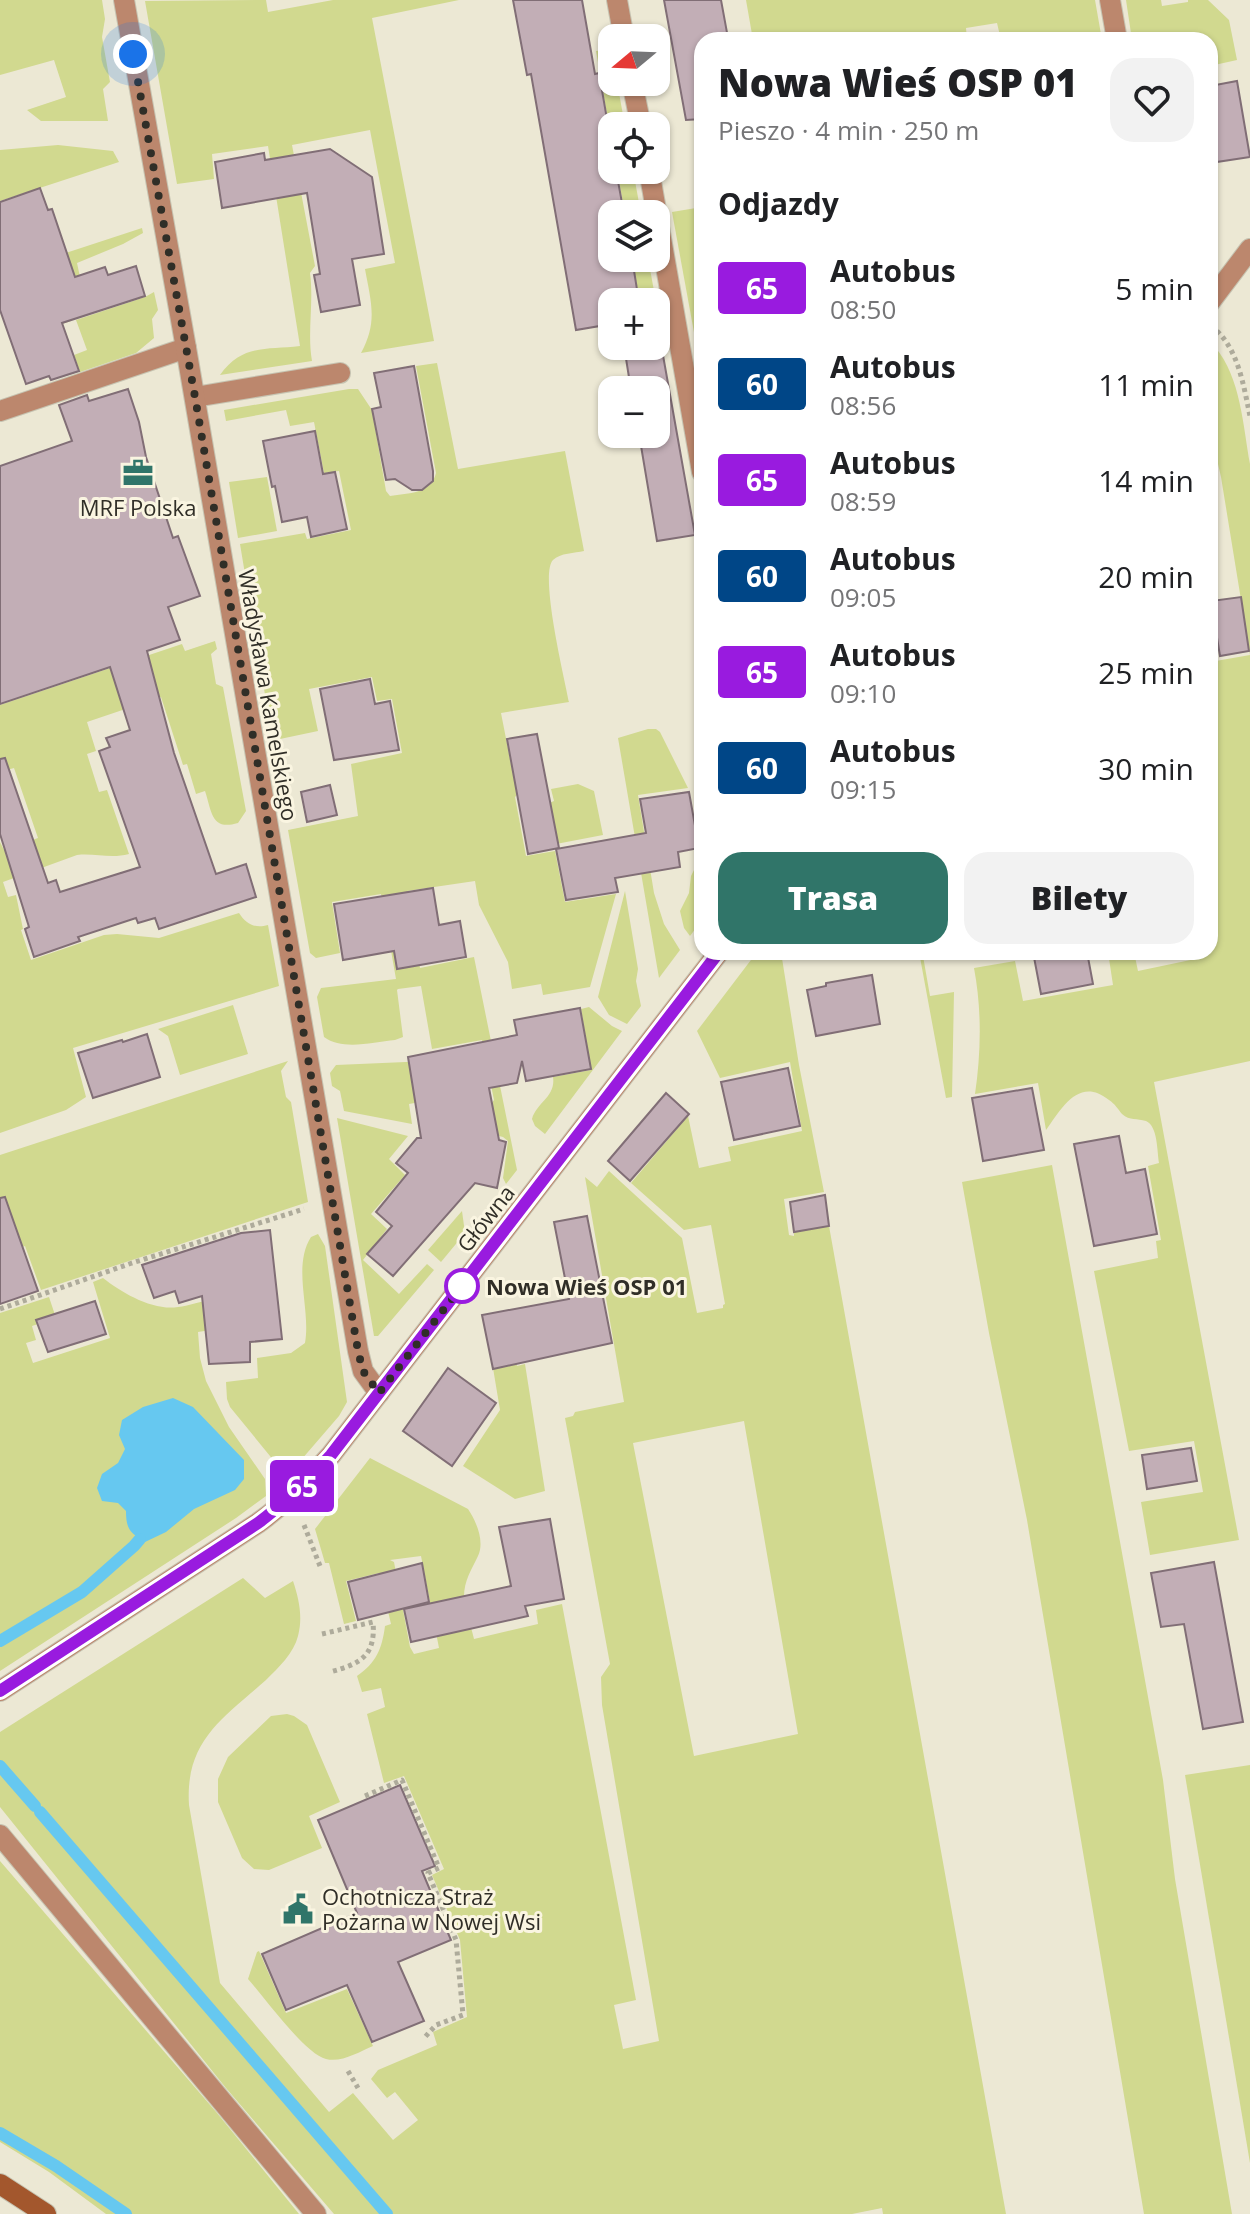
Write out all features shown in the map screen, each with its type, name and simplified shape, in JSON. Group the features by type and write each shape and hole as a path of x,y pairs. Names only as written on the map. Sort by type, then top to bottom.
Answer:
{"main road":[{"path":"0,2184 46,2214"}],"street":[{"name":"Władysława Kamelskiego","path":"124,0 358,1351 363,1371 379,1393"},
{"path":"617,0 621,24"},
{"path":"1110,0 1116,32"},
{"path":"651,184 694,426"},
{"path":"1218,291 1250,249"},
{"path":"0,411 186,348"},
{"path":"195,397 340,373"},
{"name":"Główna","path":"0,1691 272,1513 294,1494 331,1455 713,960"},
{"path":"0,1835 316,2214"}],"path":[{"path":"1218,332 1233,353 1250,416"},
{"path":"0,1309 332,1201"},
{"path":"302,1520 320,1566"},
{"path":"322,1634 373,1622 373,1639 361,1661 330,1672"},
{"path":"365,1796 402,1780 439,1868 428,1873 456,1940 463,2015 436,2025 425,2037"},
{"path":"348,2071 358,2088"}],"green space":[{"path":"0,0 102,0 105,19 102,37 110,82 103,89 108,121 41,121 27,110 66,97 54,60 0,75"},
{"path":"266,0 268,12 333,0 459,0 372,18 434,341 361,353 371,322 365,269 395,263 370,130 292,145 315,266 310,273 312,361 220,375 228,365 246,353 300,346 268,146 212,154 214,179 177,184 145,1"},
{"path":"746,0 1095,0 1101,32 999,32 997,23 966,28 966,32 752,32"},
{"path":"1126,0 1161,0 1162,6 1188,0 1208,0 1229,20 1237,60 1218,64 1218,32 1131,32"},
{"path":"604,96 620,96 622,112 607,112"},
{"path":"58,145 113,151 119,162 0,201 0,150"},
{"path":"620,184 636,184 638,200 622,200"},
{"path":"694,208 694,332 672,212"},
{"path":"142,228 143,233 123,244 77,263 80,277 58,285 71,321 62,324 23,267"},
{"path":"635,272 651,272 653,288 637,288"},
{"path":"154,292 158,310 152,319 154,338 136,353 80,372 74,355 87,350 76,320"},
{"path":"1218,351 1236,388 1250,464 1250,655 1218,464"},
{"path":"437,363 458,469 565,451 584,551 553,560 549,585 569,702 501,713 526,856 555,851 565,902 616,894 590,987 543,995 541,984 512,989 508,962 479,905 475,881 407,891 420,968 474,957 517,1170 506,1184 503,1178 508,1141 495,1135 489,1107 494,1100 482,1040 432,1049 421,986 397,990 403,1037 349,1045 324,1037 317,997 321,988 396,979 381,894 332,902 340,953 316,958 310,953 288,830 358,816 351,764 402,753 392,699 377,701 372,677 309,689 318,731 280,739 271,731 240,544 305,533 307,539 351,530 339,471 324,473 314,422 290,426 286,410 226,421 224,410 358,389 372,410 386,491 390,496 412,493 429,485 436,473 416,366"},
{"path":"267,477 277,531 238,538 229,482"},
{"path":"215,641 217,649 211,654 216,684 223,687 246,811 238,823 229,825 218,822 211,812 205,791 196,794 161,697 87,722 96,751 87,754 99,792 107,790 129,854 77,855 3,882 8,897 16,895 21,930 31,960 104,935 159,938 239,913 251,925 268,925 279,986 73,1048 86,1097 66,1110 0,1133 0,842 4,850 38,838 14,768 0,772 0,705 182,644 185,651"},
{"path":"1250,655 1250,1061 1154,1082 1239,1540 1150,1555 1141,1502 1203,1492 1194,1441 1129,1451 1094,1271 1158,1258 1156,1241 1161,1240 1148,1166 1159,1163 1155,1134 1146,1121 1125,1116 1111,1102 1089,1091 1072,1098 1046,1130 1038,1083 975,1094 980,1031 974,968 1015,961 1023,1001 1113,985 1109,960 1136,960 1138,971 1190,960 1218,960 1218,661"},
{"path":"648,729 660,732 688,788 638,795 654,893 664,924 680,950 659,978 618,738"},
{"path":"578,784 594,791 603,835 556,844 549,803 554,801 551,789"},
{"path":"694,870 694,931 690,936 684,928 680,911 689,893"},
{"path":"625,891 641,1006 627,1024 609,1015 598,997"},
{"path":"751,960 782,960 824,1192 784,1199 789,1235 829,1226 1006,2214 883,2214 882,2208 852,2214 334,2214 226,2088 0,1807 0,1732 243,1578 265,1598 293,1581 300,1615 298,1636 293,1648 276,1670 210,1733 193,1764 189,1783 189,1805 220,1983 329,2112 353,2093 393,2140 418,2120 395,2092 387,2098 371,2079 378,2070 437,2045 433,2032 467,2017 460,1940 432,1875 444,1869 404,1776 384,1783 367,1714 385,1707 381,1688 362,1692 357,1676 373,1661 380,1648 385,1626 391,1624 379,1573 346,1581 356,1621 344,1624 329,1563 325,1563 315,1529 370,1458 468,1509 471,1514 481,1544 464,1591 474,1639 538,1624 536,1610 562,1604 636,2000 614,2005 623,2049 659,2041 602,1705 601,1677 610,1664 565,1418 573,1416 575,1412 624,1402 585,1177 597,1187 609,1171 682,1238 697,1313 723,1308 725,1304 711,1225 684,1230 631,1183 688,1116 699,1168 731,1161 728,1147 802,1131 790,1062 720,1078 697,1031","holes":["744,1421 798,1734 694,1756 633,1443","421,1556 439,1648 414,1654 410,1647 394,1562 390,1560"]},
{"path":"920,960 924,960 930,996 954,992 952,1097 946,1098"},
{"path":"233,1005 248,1054 180,1075 168,1036 158,1029"},
{"path":"589,1007 622,1031 545,1134 532,1119 552,1090 553,1077 591,1070 581,1009"},
{"path":"288,1061 281,1071 286,1097 291,1102 308,1202 41,1290 25,1246 0,1254 0,1155"},
{"path":"429,1061 437,1099 409,1104 412,1124 344,1111 340,1091 332,1086 330,1073 336,1065"},
{"path":"337,1118 408,1136 389,1159 405,1175 371,1214 387,1229 363,1260 399,1294 427,1264 434,1270 378,1336 374,1336"},
{"path":"1052,1165 1163,1780 1175,1879 1232,2214 1144,2214 1027,1520 962,1182"},
{"path":"462,1211 465,1233 441,1262 428,1250"},
{"path":"318,1234 325,1246 347,1402 339,1416 289,1474 279,1467 230,1407 226,1382 258,1378 257,1358 291,1353 305,1343 303,1261 311,1237"},
{"path":"103,1278 148,1304 168,1308 210,1301 217,1329 198,1332 206,1381 229,1427 265,1479 266,1496 0,1671 0,1313 49,1297 56,1318 32,1326 36,1340 26,1343 33,1363 110,1338 93,1282"},
{"path":"515,1357 517,1366 525,1364 545,1491 515,1499 463,1466 500,1410 492,1362"},
{"path":"287,1714 307,1725 340,1802 309,1816 322,1848 269,1870 254,1869 242,1858 218,1802 218,1779 228,1757 271,1716"},
{"path":"1250,1765 1250,2163 1185,1775"},
{"path":"0,1861 217,2113 299,2214 106,2214 49,2172 0,2142"},
{"path":"259,1951 286,2013 347,1989 373,2046 338,2060 326,2059 307,2047 248,1979"}],"water":[{"path":"173,1398 193,1407 244,1460 244,1479 235,1490 194,1509 166,1532 145,1542 130,1530 126,1511 118,1503 102,1501 97,1488 102,1474 118,1463 125,1449 119,1435 122,1420 143,1407"}],"building":[{"path":"513,0 582,0 595,74 598,73 598,96 603,96 606,112 598,112 598,184 619,184 621,200 598,200 598,272 634,272 637,288 598,288 598,326 576,330 531,74 527,75"},
{"path":"664,0 721,0 727,32 694,32 694,120 686,120"},
{"path":"1237,81 1250,157 1218,162 1218,85"},
{"path":"330,149 372,177 384,254 352,259 360,305 321,312 314,275 320,274 307,193 222,208 215,162 264,153 265,160"},
{"path":"40,188 48,210 52,209 75,277 105,267 108,275 136,266 145,296 62,323 79,371 26,384 0,310 0,202"},
{"path":"626,360 664,360 667,376 629,376"},
{"path":"414,366 433,471 433,481 422,490 412,490 395,479 386,480 372,409 381,407 374,373"},
{"path":"128,389 146,457 173,538 178,536 200,596 168,607 180,640 147,651 174,753 216,874 246,864 256,897 159,929 155,918 138,923 136,918 78,937 80,941 34,957 25,929 29,927 0,834 0,759 5,758 48,883 56,880 60,892 140,867 99,751 110,747 106,738 130,730 110,667 0,704 0,466 72,441 59,405 87,395 89,401"},
{"path":"670,395 694,535 657,541 641,448 670,448"},
{"path":"315,431 323,474 335,472 347,529 311,537 307,517 282,522 263,441"},
{"path":"1241,597 1249,651 1220,656 1218,600"},
{"path":"370,679 375,704 390,701 399,750 334,760 320,689"},
{"path":"537,734 559,848 528,854 507,739"},
{"path":"330,785 337,815 307,822 301,792"},
{"path":"689,792 694,820 694,849 678,852 680,867 615,878 618,892 566,900 556,849 646,833 640,799"},
{"path":"433,888 439,925 460,921 466,957 397,969 394,951 343,960 334,904"},
{"path":"1035,960 1088,960 1093,984 1041,994"},
{"path":"872,975 880,1024 816,1036 807,990 826,986 826,983"},
{"path":"580,1008 591,1069 526,1081 522,1061 517,1083 489,1088 499,1140 506,1142 497,1188 475,1183 393,1276 367,1254 392,1226 376,1212 408,1173 396,1163 417,1138 421,1138 408,1057 517,1035 514,1020"},
{"path":"147,1034 160,1077 93,1098 78,1053"},
{"path":"788,1068 800,1126 734,1140 721,1082"},
{"path":"1032,1088 1044,1150 983,1161 972,1098"},
{"path":"666,1093 689,1114 630,1181 608,1161"},
{"path":"1119,1136 1126,1173 1145,1169 1157,1234 1094,1246 1074,1144"},
{"path":"825,1195 829,1226 794,1232 790,1202"},
{"path":"5,1197 38,1291 0,1304 0,1198"},
{"path":"587,1216 612,1343 493,1369 482,1315 569,1299 554,1222"},
{"path":"270,1230 282,1339 250,1342 250,1362 209,1364 202,1296 179,1303 175,1291 154,1298 142,1265 241,1233"},
{"path":"95,1301 106,1334 48,1352 36,1320"},
{"path":"448,1368 496,1403 452,1466 403,1431"},
{"path":"1191,1448 1197,1481 1147,1489 1142,1455"},
{"path":"550,1519 564,1599 525,1606 528,1616 411,1642 404,1609 511,1586 499,1527"},
{"path":"1214,1562 1243,1722 1203,1729 1184,1624 1161,1627 1151,1573"},
{"path":"422,1563 429,1602 358,1620 348,1582"},
{"path":"400,1785 435,1866 422,1871 451,1940 398,1962 424,2021 372,2042 347,1985 286,2010 262,1954 357,1913 318,1820"}],"waterway":[{"path":"0,1641 82,1592 140,1539"},
{"path":"0,1766 35,1806"},
{"path":"40,1812 387,2214"},
{"path":"0,2133 56,2166 126,2214"}],"bus line":[{"name":"65","path":"0,1691 258,1523 308,1480 331,1455 713,960"}],"place":[{"name":"MRF Polska","path":"138,473"},
{"name":"Nowa Wieś OSP 01","path":"462,1286"},
{"name":"Ochotnicza Straż Pożarna w Nowej Wsi","path":"298,1909"}],"route":[{"path":"133,54 195,397 358,1351 363,1371 379,1393 462,1286"}]}
